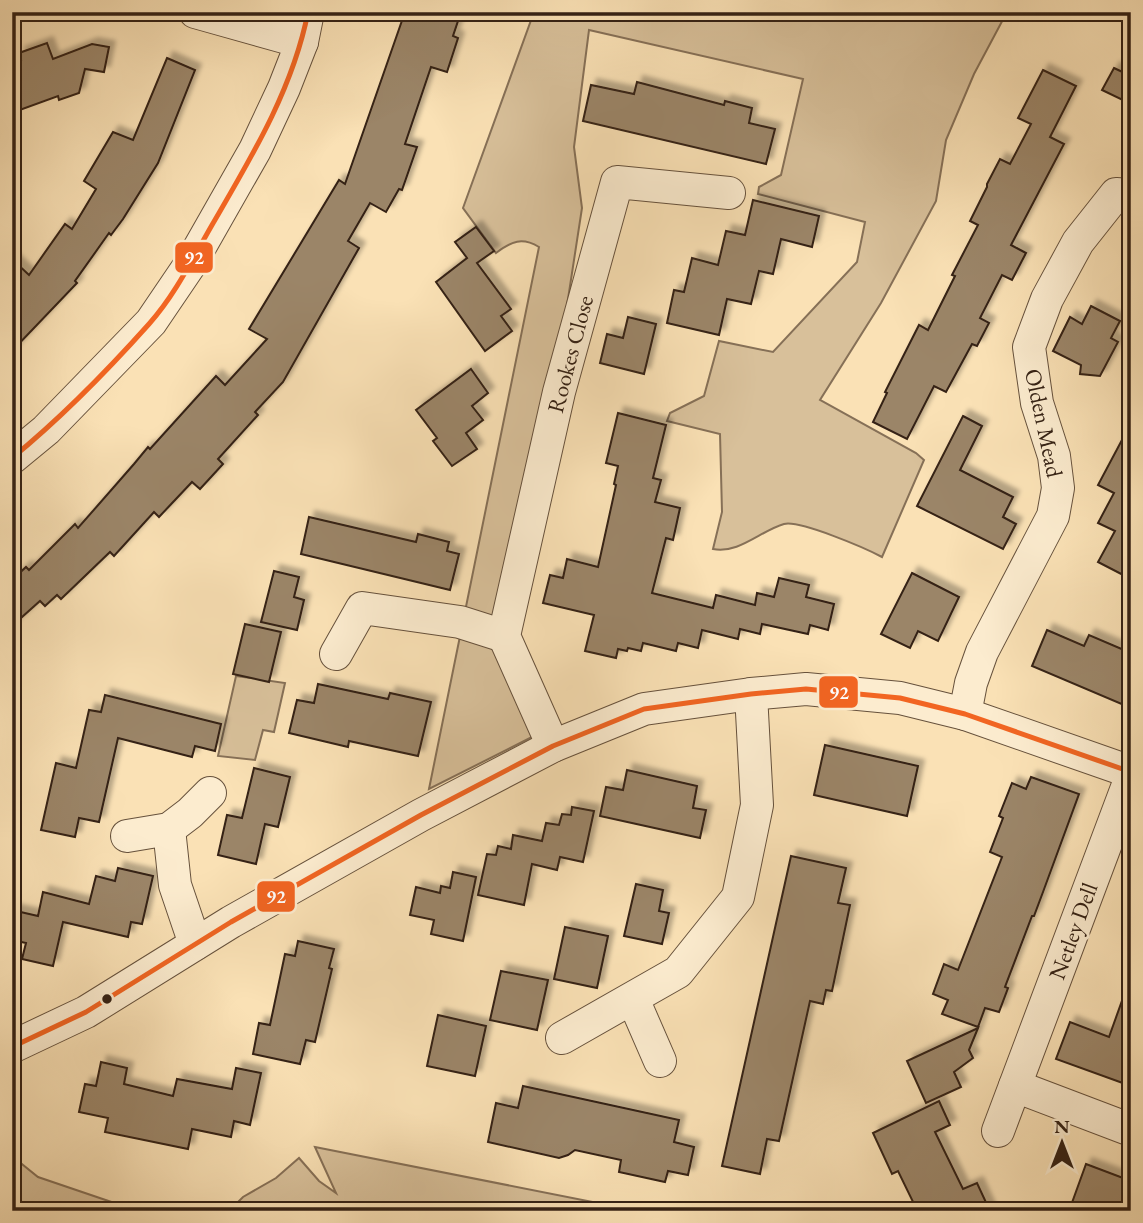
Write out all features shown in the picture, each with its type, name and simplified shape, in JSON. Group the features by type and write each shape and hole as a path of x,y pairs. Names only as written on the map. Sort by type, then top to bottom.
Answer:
{"street":[{"path":"12,458 46,430 150,322 215,224 284,88 305,27 195,12"},
{"name":"Rookes Close","path":"504,636 559,391 617,182 729,194"},
{"name":"Olden Mead","path":"965,714 971,683 982,652 1053,516 1058,488 1054,456 1037,403 1029,348 1047,299 1078,242 1116,194 1131,195"},
{"path":"336,654 362,608 460,622 504,636 553,746"},
{"path":"12,1047 86,1012 195,944 421,815 553,746 644,709 806,689 900,698 965,714 1131,774"},
{"path":"562,1038 678,972 738,897 757,805 751,694"},
{"name":"Netley Dell","path":"998,1131 1131,774"},
{"path":"127,836 169,829 210,793"},
{"path":"169,829 175,886 195,944"},
{"path":"633,999 660,1061"},
{"path":"1015,1086 1131,1130"}],"shaded area":[{"path":"534,12 1007,12 974,74 946,140 936,201 881,303 820,400 924,460 882,557 833,536 792,524 775,527 732,548 713,549 722,512 720,434 667,421 670,413 704,396 719,341 773,352 857,262 865,222 758,194 759,187 781,175 803,79 589,30 574,147 582,208 556,377 496,649 534,736 429,789 539,247 522,241 496,253 463,208"},
{"path":"236,676 285,683 274,732 263,730 255,760 218,756"},
{"path":"315,1147 638,1211 229,1211 243,1197 276,1178 299,1158 319,1181 336,1193"},
{"path":"12,1156 38,1177 138,1211 12,1211"}],"building":[{"path":"405,12 461,12 453,36 458,38 447,72 431,67 405,144 417,147 402,190 399,189 386,212 370,203 348,241 359,248 283,382 255,412 258,415 218,459 223,464 200,489 192,482 159,517 154,512 114,556 110,552 61,599 57,595 45,606 40,601 12,626 12,580 26,567 29,570 75,524 78,528 148,447 150,449 216,376 225,385 267,339 249,329 339,180 345,184"},
{"path":"47,43 53,59 92,44 109,47 104,72 85,69 79,93 59,100 58,96 17,111 12,97 12,63 21,60 19,53"},
{"path":"167,58 195,70 158,163 123,219 111,235 109,233 75,281 77,283 12,351 12,259 29,275 65,224 72,229 96,189 84,181 113,132 133,140"},
{"path":"1114,68 1131,76 1131,104 1102,90"},
{"path":"1043,70 1076,86 1050,137 1064,144 1011,245 1026,253 1012,280 1002,275 980,318 989,323 977,346 972,344 946,392 934,386 907,439 873,422 919,325 928,330 955,276 952,275 978,225 970,221 1000,159 1010,164 1031,124 1018,118"},
{"path":"637,82 724,105 725,101 752,108 749,123 775,129 766,164 583,121 591,85 634,94"},
{"path":"753,200 819,216 812,247 781,239 773,274 759,271 751,304 727,299 719,335 667,323 674,290 684,292 692,258 718,265 726,231 745,235"},
{"path":"476,227 494,251 477,263 511,309 501,316 512,331 485,351 436,282 467,258 455,242"},
{"path":"1091,306 1120,321 1111,338 1118,342 1100,376 1080,374 1081,365 1053,351 1070,317 1082,324"},
{"path":"628,317 656,324 644,374 600,363 607,334 623,338"},
{"path":"471,369 488,393 472,406 483,420 466,433 477,449 452,466 433,441 437,438 416,410"},
{"path":"618,413 666,425 653,478 661,480 655,502 680,508 673,540 666,538 652,593 713,608 716,595 755,605 757,593 774,597 779,578 809,585 806,597 834,604 828,630 810,625 808,634 762,624 760,634 740,629 738,639 702,630 698,648 678,643 676,651 643,643 641,651 618,649 616,658 585,651 594,615 543,603 550,575 563,578 567,559 598,567 616,485 618,466 606,463"},
{"path":"963,416 982,426 960,470 1013,497 1003,517 1016,524 1003,549 917,506"},
{"path":"1131,423 1131,579 1098,562 1115,531 1098,523 1114,493 1098,485"},
{"path":"309,517 416,542 418,534 449,542 447,551 459,554 450,590 301,554"},
{"path":"274,571 299,577 294,597 304,600 297,630 261,622"},
{"path":"912,573 959,597 938,641 918,631 910,648 881,634"},
{"path":"245,624 281,632 269,682 233,674"},
{"path":"1047,630 1084,646 1089,635 1131,653 1131,708 1032,666"},
{"path":"318,684 388,699 390,693 431,702 418,756 349,741 348,747 289,733 297,700 314,703"},
{"path":"105,695 221,724 215,751 195,746 192,757 118,738 99,822 79,818 75,837 41,830 56,763 76,768 89,710 101,712"},
{"path":"825,745 918,766 907,816 814,795"},
{"path":"254,768 290,777 278,827 265,824 256,864 218,855 227,815 242,818"},
{"path":"627,770 697,786 693,808 706,810 700,838 600,816 606,787 623,790"},
{"path":"1031,777 1079,794 1005,987 1008,988 999,1012 985,1008 978,1027 942,1014 948,1000 933,994 944,964 958,970 1002,857 990,852 1003,818 999,816 1012,783 1026,789"},
{"path":"572,807 594,811 583,862 560,857 557,870 532,864 524,905 478,895 487,854 496,855 498,846 511,849 513,835 542,841 546,823 559,825 562,814 571,815"},
{"path":"791,856 846,868 838,903 850,905 832,991 826,990 823,1004 810,1001 779,1141 767,1139 760,1174 722,1166"},
{"path":"118,868 153,876 142,924 131,922 128,937 63,922 53,966 22,959 26,943 12,940 12,910 38,916 43,892 89,904 96,876 115,881"},
{"path":"453,872 476,877 463,941 431,934 434,920 410,915 416,887 440,893 441,886 450,888"},
{"path":"636,884 663,890 659,911 669,913 662,944 624,936"},
{"path":"565,927 608,936 597,988 554,979"},
{"path":"298,941 334,949 315,1042 306,1040 300,1064 253,1054 259,1023 270,1025 285,954 295,956"},
{"path":"501,971 548,980 537,1030 490,1020"},
{"path":"1128,984 1131,985 1131,1086 1056,1059 1070,1022 1109,1037"},
{"path":"438,1015 486,1026 475,1076 427,1066"},
{"path":"978,1028 969,1050 973,1058 954,1072 961,1087 926,1103 907,1061"},
{"path":"101,1062 127,1068 124,1084 173,1096 177,1079 232,1089 236,1068 261,1073 250,1125 234,1121 231,1137 192,1129 188,1149 105,1132 108,1118 79,1112 85,1084 96,1086"},
{"path":"523,1086 679,1120 674,1142 694,1147 688,1175 668,1171 665,1182 619,1172 621,1160 575,1150 559,1158 488,1142 496,1103 518,1108"},
{"path":"939,1101 950,1125 935,1132 963,1189 977,1183 990,1211 916,1211 898,1171 892,1174 873,1133"},
{"path":"1086,1164 1131,1181 1131,1211 1069,1211"}],"transit line":[{"name":"92","path":"12,458 100,377 149,324 175,289 269,122 292,68 308,12"},
{"name":"92","path":"12,1047 86,1012 231,922 421,815 553,746 644,709 806,689 900,698 965,714 1131,772"}]}
